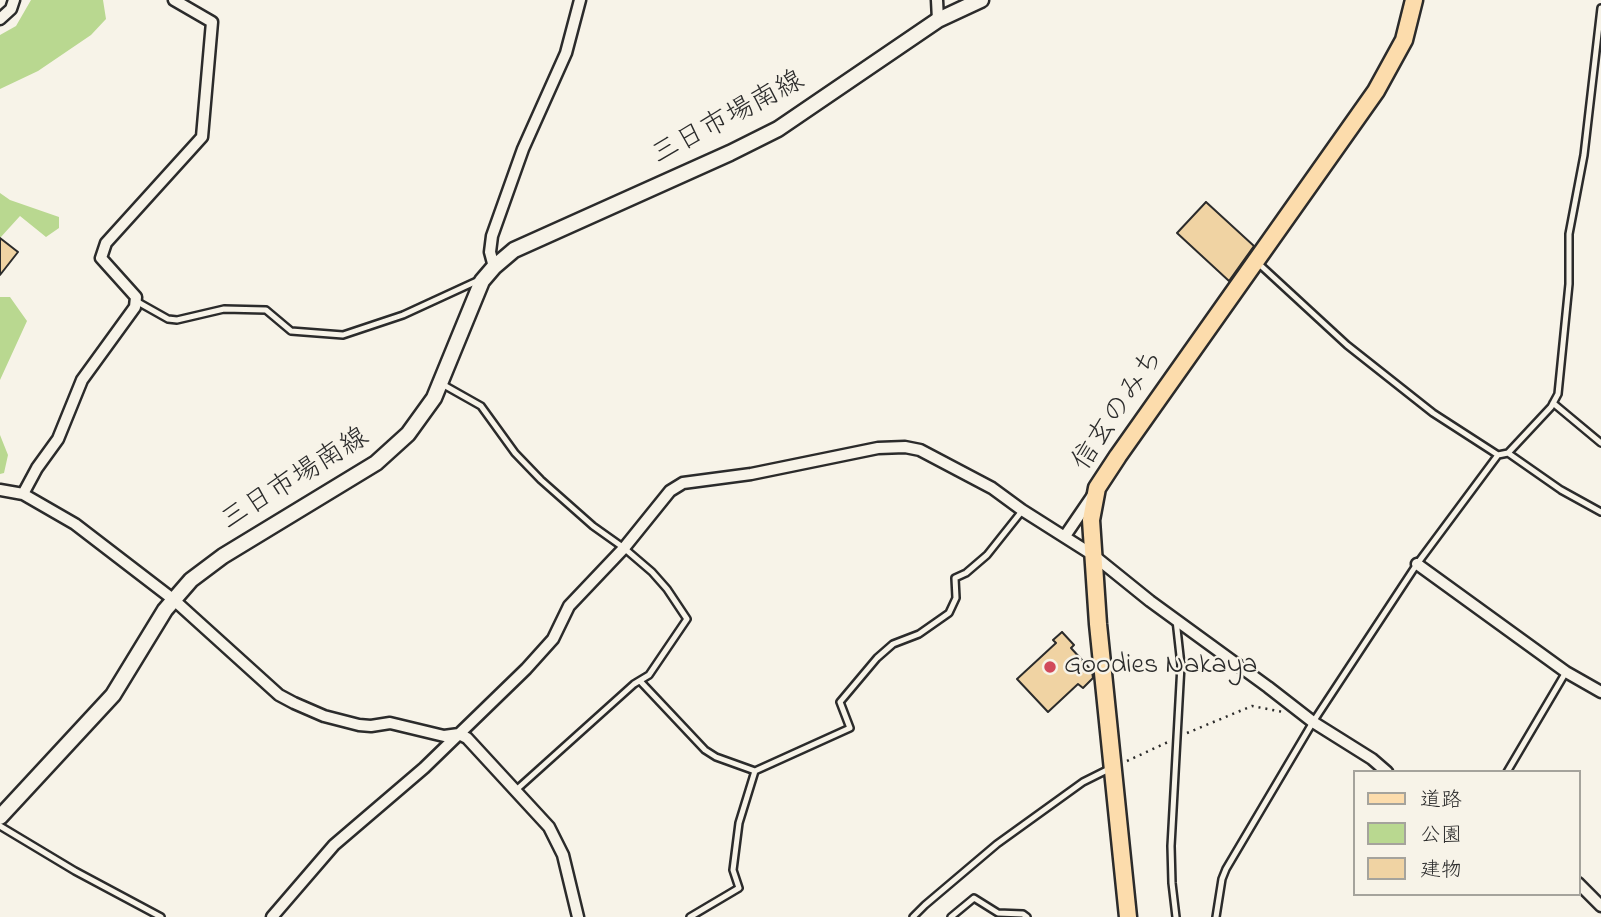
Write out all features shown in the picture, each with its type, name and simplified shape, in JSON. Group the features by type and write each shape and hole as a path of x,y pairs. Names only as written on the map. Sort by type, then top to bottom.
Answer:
{"main road":[{"name":"三日市場南線","path":"0,817 113,695 164,610 202,570 376,463 421,418 434,398 482,281 514,250 778,129 938,20 981,0"},
{"name":"信玄のみち","path":"1128,917 1114,767 1101,667 1091,520 1097,488 1381,83 1400,49 1410,23 1414,0"}],"street":[{"path":"0,19 11,9 14,0"},
{"path":"23,494 37,468 58,439 82,380 135,307 136,297 101,258 106,243 202,137 212,22 174,0"},
{"path":"494,267 490,252 492,236 523,149 566,53 580,0"},
{"path":"937,0 938,20"},
{"path":"1410,23 1423,0"},
{"path":"272,917 334,845 459,734 526,670 553,639 569,606 624,548 670,491 683,483 751,474 878,448 905,447 920,450 992,488 1093,555 1310,720 1385,770"},
{"path":"1065,536 1097,488"},
{"path":"0,490 23,494 75,524 174,600 279,695 324,716 359,725 390,723 444,736 459,734 472,743 549,827 563,855 578,917"},
{"path":"1417,564 1566,672 1601,692"},
{"path":"1580,885 1601,906"}],"lane":[{"path":"1216,917 1226,869 1310,720 1417,564 1498,455 1508,453 1558,394 1569,284 1569,234 1584,155 1599,49 1601,8"},
{"path":"1255,261 1347,345 1433,413 1498,455"},
{"path":"136,302 168,319 177,320 224,309 267,310 291,331 342,335 403,314 477,280 482,281"},
{"path":"440,383 481,406 515,453 541,480 660,580 687,619 671,638 649,675 515,791"},
{"path":"1553,403 1601,443"},
{"path":"1508,453 1561,490 1601,512"},
{"path":"640,681 705,750 755,772 849,728 840,702 877,657 893,644 919,634 949,613 956,598 955,578 966,573 987,555 1022,510"},
{"path":"1176,620 1181,665 1171,846 1176,917"},
{"path":"1508,770 1566,672"},
{"path":"913,917 997,844 1083,782 1114,767"},
{"path":"690,917 739,888 733,870 739,823 755,772"},
{"path":"0,826 75,872 161,917"},
{"path":"951,917 974,898 998,913 1023,914 1027,917"}],"path":[{"path":"1114,767 1252,706 1310,720"}],"green space":[{"path":"31,0 103,0 106,19 91,35 38,71 0,89 0,35 16,26"},
{"path":"0,193 10,200 59,217 59,228 46,237 20,216 0,238"},
{"path":"0,297 10,297 27,321 0,380"},
{"path":"0,435 8,455 4,473 0,474"}],"building":[{"path":"1206,202 1254,246 1229,281 1177,233"},
{"path":"0,238 18,252 0,275"},
{"path":"1062,632 1074,645 1071,648 1092,671 1093,678 1083,688 1078,684 1048,712 1017,679 1056,643 1053,640"}],"place":[{"name":"Goodies Nakaya","path":"1050,667"}]}
